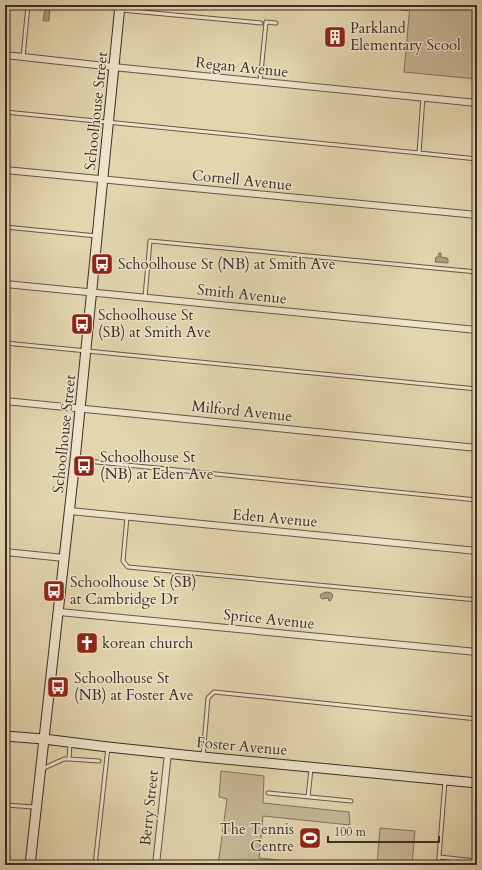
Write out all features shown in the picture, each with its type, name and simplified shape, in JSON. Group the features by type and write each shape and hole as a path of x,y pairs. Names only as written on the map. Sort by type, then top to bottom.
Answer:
{"street":[{"name":"Schoolhouse Street","path":"30,865 81,408 120,8"},
{"name":"Regan Avenue","path":"5,55 477,103"},
{"name":"Cornell Avenue","path":"5,170 477,215"},
{"name":"Smith Avenue","path":"5,284 477,330"},
{"name":"Milford Avenue","path":"5,401 477,448"},
{"name":"Eden Avenue","path":"70,511 477,551"},
{"path":"5,552 64,558"},
{"name":"Sprice Avenue","path":"58,612 477,652"},
{"name":"Foster Avenue","path":"5,736 203,757 477,783"},
{"name":"Berry Street","path":"156,865 168,753"}],"lane":[{"path":"23,57 28,5"},
{"path":"120,8 261,23"},
{"path":"260,82 266,22 276,23"},
{"path":"419,153 423,98"},
{"path":"5,112 477,159"},
{"path":"5,227 98,236"},
{"path":"145,298 150,241 477,272"},
{"path":"5,343 477,389"},
{"path":"75,460 477,500"},
{"path":"127,517 123,560 128,567 477,600"},
{"path":"203,757 208,698 214,692 477,719"},
{"path":"69,759 70,742"},
{"path":"95,865 108,747"},
{"path":"40,770 64,759 99,761"},
{"path":"308,797 311,767"},
{"path":"438,865 445,780"},
{"path":"268,793 351,802"},
{"path":"5,805 36,808"},
{"path":"439,857 477,861"}],"shaded area":[{"path":"389,5 408,5 408,11 389,8"},
{"path":"410,5 477,5 477,79 404,72"},
{"path":"45,8 50,9 49,21 43,21"},
{"path":"439,253 441,253 441,257 448,259 448,263 435,262"},
{"path":"327,592 333,595 330,601 328,598 322,599 320,597 321,594"},
{"path":"221,771 264,776 263,803 349,812 350,825 263,816 259,858 326,865 218,865 227,799 219,797"},
{"path":"380,828 415,831 412,865 377,865"}],"place":[{"name":"Parkland Elementary Scool","path":"335,37"},
{"name":"Schoolhouse St (NB) at Smith Ave","path":"102,264"},
{"name":"Schoolhouse St (SB) at Smith Ave","path":"82,324"},
{"name":"Schoolhouse St (NB) at Eden Ave","path":"84,466"},
{"name":"Schoolhouse St (SB) at Cambridge Dr","path":"54,591"},
{"name":"korean church","path":"87,643"},
{"name":"Schoolhouse St (NB) at Foster Ave","path":"58,687"},
{"name":"The Tennis Centre","path":"310,838"}]}
